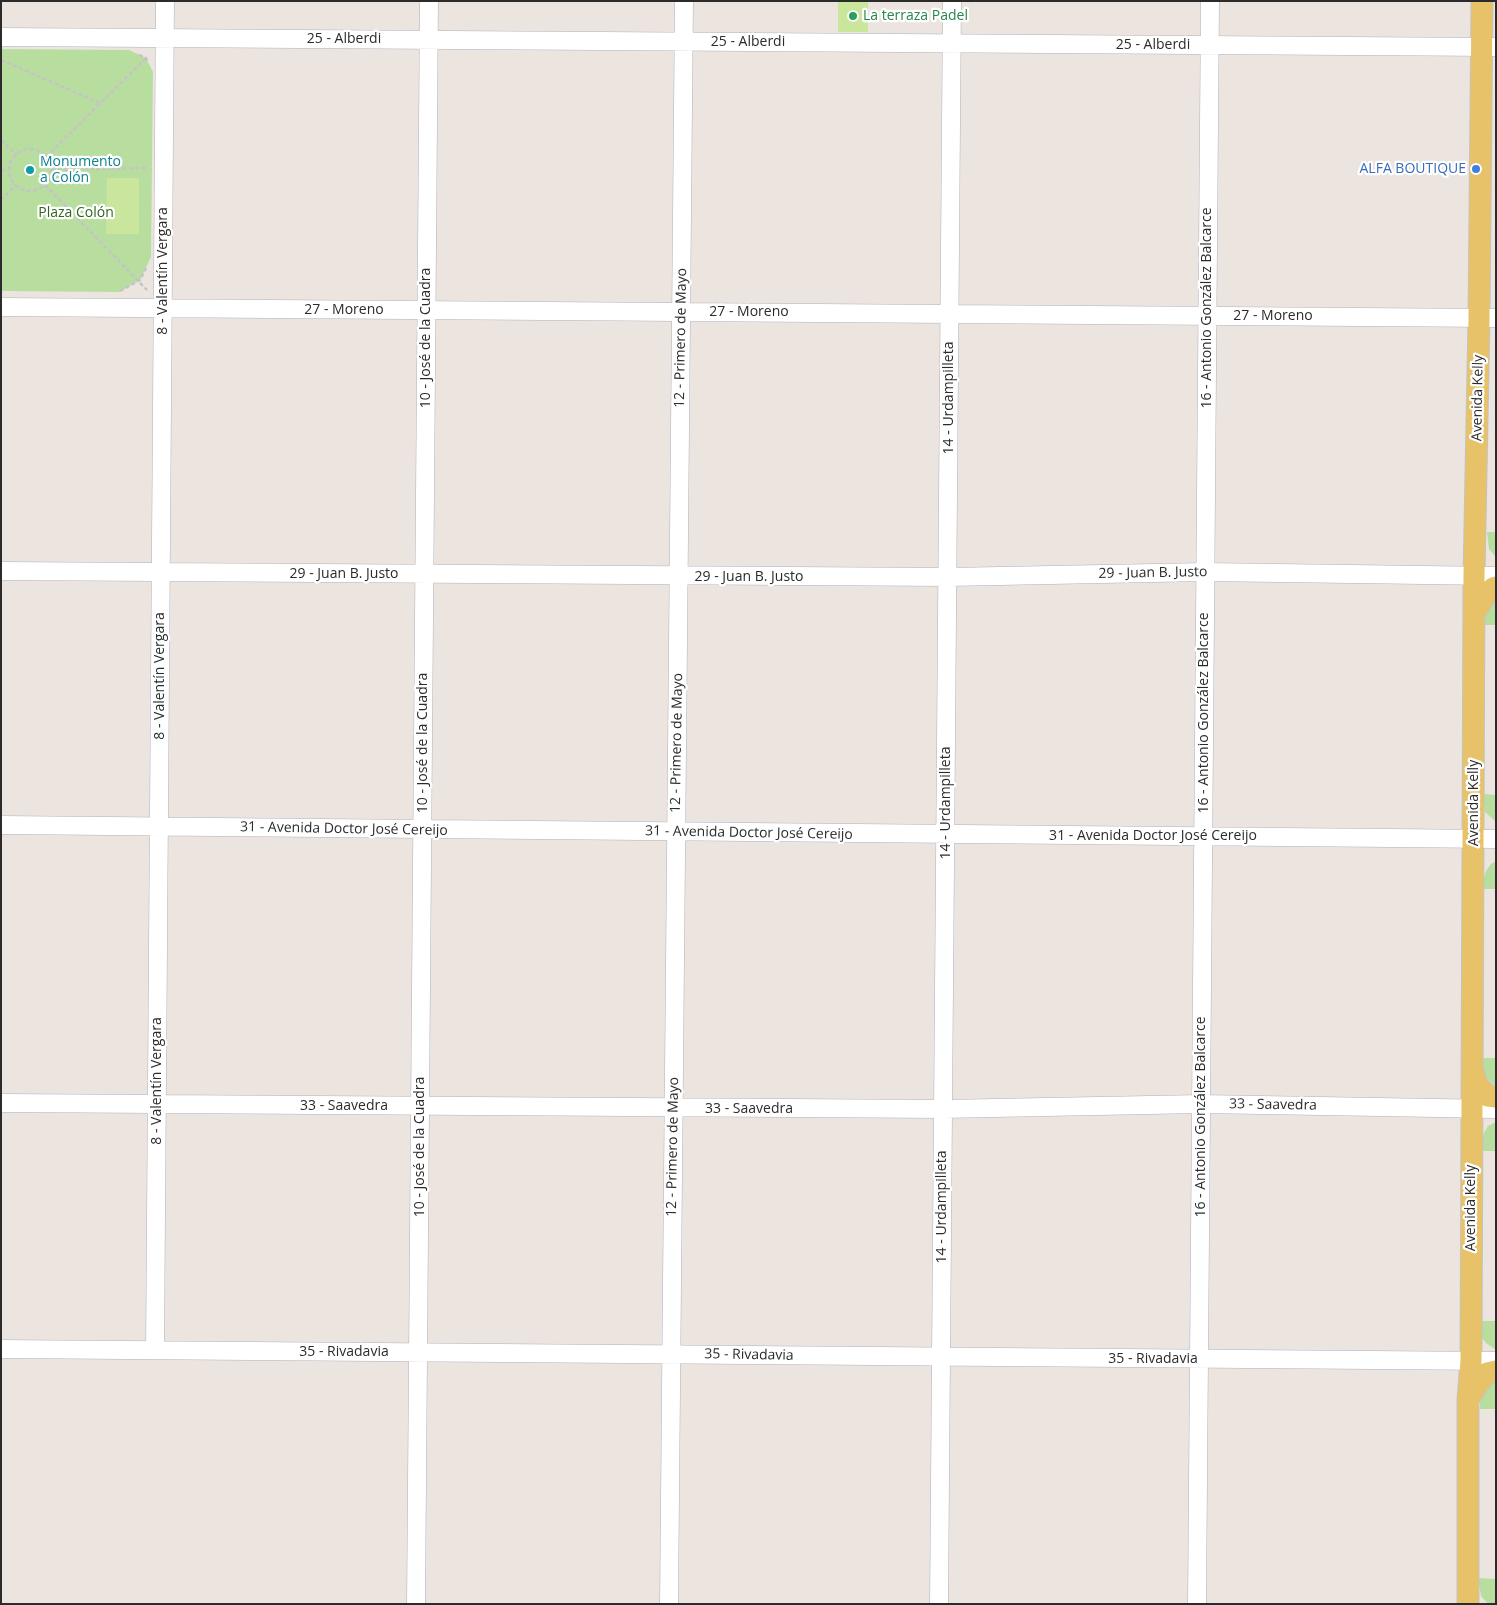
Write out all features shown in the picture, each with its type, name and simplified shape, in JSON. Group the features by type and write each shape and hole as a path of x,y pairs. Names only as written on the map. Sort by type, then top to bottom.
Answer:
{"main road":[{"name":"Avenida Kelly","path":"1470,1598 1468,1400 1470,1360 1474,838 1474,576 1490,314 1480,278 1481,89 1489,47 1482,1"},
{"path":"1481,89 1488,72 1496,63"},
{"path":"1474,614 1483,599 1496,587"},
{"path":"1472,1068 1477,1085 1488,1096 1496,1097"},
{"path":"1468,1400 1486,1373 1496,1372"}],"street":[{"name":"8 - Valentín Vergara","path":"155,1350 165,1"},
{"name":"10 - José de la Cuadra","path":"416,1604 429,1"},
{"name":"12 - Primero de Mayo","path":"669,1604 684,1"},
{"name":"14 - Urdampilleta","path":"939,1604 952,1"},
{"name":"16 - Antonio González Balcarce","path":"1197,1604 1210,1"},
{"name":"25 - Alberdi","path":"1,37 1489,47"},
{"name":"27 - Moreno","path":"1,307 1207,316 1490,314"},
{"name":"29 - Juan B. Justo","path":"1,571 948,577 1205,572 1496,576"},
{"name":"31 - Avenida Doctor José Cereijo","path":"1,825 946,835 1474,838 1496,840"},
{"name":"33 - Saavedra","path":"1,1103 943,1109 1201,1104 1496,1110"},
{"name":"35 - Rivadavia","path":"1,1349 1496,1361"}],"path":[{"path":"46,157 164,38"},
{"path":"137,54 146,58 149,65"},
{"path":"1,60 100,103"},
{"path":"1,140 16,155"},
{"path":"30,149 38,151 46,157 51,170 49,180 45,185 38,190 31,191 24,190 16,185 11,177 10,170 16,155 30,149"},
{"path":"51,170 152,168"},
{"path":"1,170 10,170"},
{"path":"1,200 16,185"},
{"path":"45,185 140,280 163,308"},
{"path":"119,292 140,280 147,265"}],"green space":[{"name":"La terraza Padel","path":"838,1 868,1 868,32 838,32"},
{"name":"Plaza Colón","path":"1,49 129,50 146,58 153,72 151,257 140,280 119,292 1,291"},
{"path":"107,178 139,178 139,234 106,234"},
{"path":"1487,532 1496,532 1496,557 1489,549"},
{"path":"1496,598 1496,625 1485,625 1485,616"},
{"path":"1483,794 1496,795 1496,822 1485,812"},
{"path":"1496,861 1496,889 1483,889 1486,871"},
{"path":"1482,1058 1496,1058 1496,1087 1484,1075"},
{"path":"1496,1122 1496,1151 1481,1151 1484,1133 1488,1126"},
{"path":"1479,1321 1496,1321 1496,1350 1482,1338"},
{"path":"1496,1380 1496,1409 1480,1409 1483,1391"},
{"path":"1478,1578 1496,1579 1496,1604 1488,1604 1481,1596"}],"place":[{"name":"La terraza Padel","path":"853,16"},
{"name":"ALFA BOUTIQUE","path":"1476,169"},
{"name":"Monumento a Colón","path":"30,170"}]}
